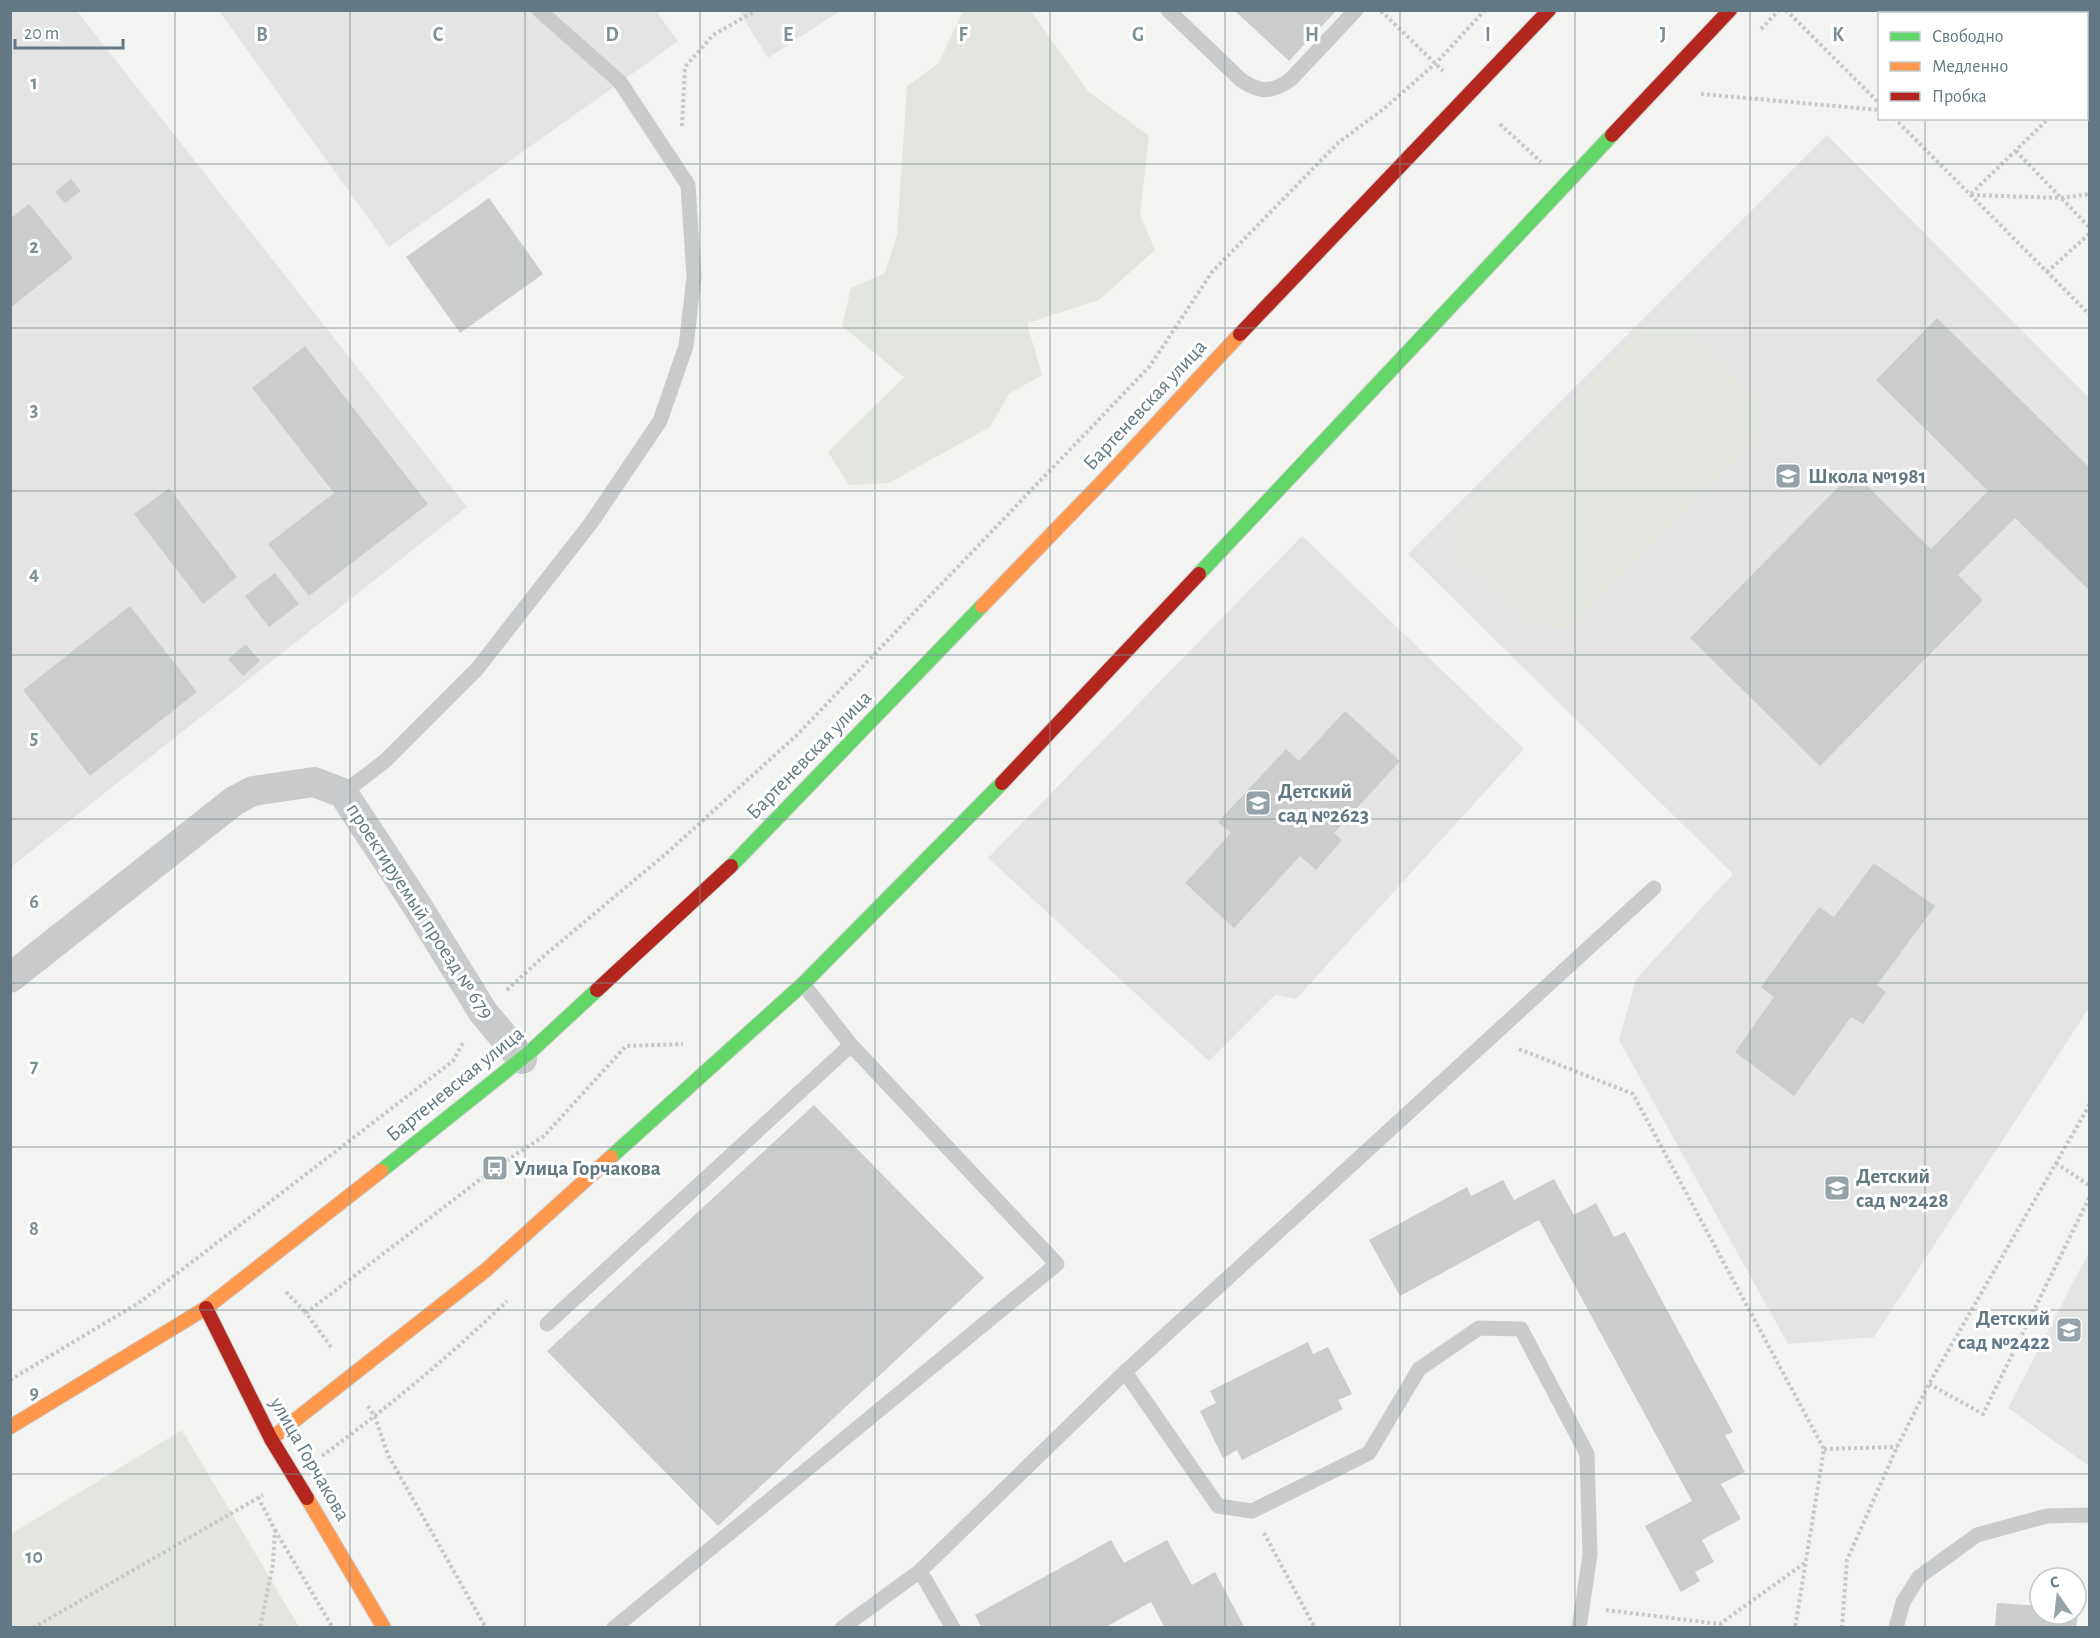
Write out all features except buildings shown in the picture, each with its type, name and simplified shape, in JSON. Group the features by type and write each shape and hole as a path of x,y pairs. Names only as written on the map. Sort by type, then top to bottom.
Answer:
{"street":[{"path":"271,1439 486,1270 803,984 990,796 1730,10"},
{"name":"Бартеневская улица","path":"10,1426 206,1308 522,1059 738,859 1101,483 1544,13"},
{"name":"проектируемый проезд № 679","path":"10,978 234,801 253,791 314,782 343,793 483,1012 522,1059"},
{"name":"улица Горчакова","path":"206,1308 271,1439 384,1628"}],"lane":[{"path":"343,793 385,761 477,669 591,523 660,421 686,345 694,278 688,185 620,82 539,10"},
{"path":"1168,10 1241,80 1252,88 1266,90 1280,88 1291,79 1356,10"},
{"path":"843,1628 920,1571 1125,1372 1654,888"},
{"path":"614,1628 1058,1264 851,1045 803,984"},
{"path":"547,1324 851,1045"},
{"path":"1125,1372 1218,1506 1252,1511 1369,1453 1419,1369 1479,1328 1521,1329 1587,1454 1590,1555 1578,1628"},
{"path":"1896,1628 1903,1602 1919,1577 1977,1535 2047,1516 2090,1515"},
{"path":"920,1571 953,1628"}],"path":[{"path":"682,130 685,67 713,35 757,10"},
{"path":"1380,10 1443,71"},
{"path":"10,1380 140,1302 453,1061 476,1019 483,1012 545,954 668,852 798,734 1150,366 1212,272 1338,143 1386,107 1436,63 1485,10"},
{"path":"1786,10 1878,102"},
{"path":"1700,94 1878,110"},
{"path":"1896,120 2090,315"},
{"path":"1970,195 2047,120"},
{"path":"1500,124 1548,169"},
{"path":"2016,150 2090,231 2047,272"},
{"path":"1970,195 2061,198 2090,194"},
{"path":"1490,1038 1633,1094 1824,1449 1795,1628"},
{"path":"1842,1628 1848,1560 1897,1447 1929,1384 2090,1104"},
{"path":"2056,1163 2090,1186"},
{"path":"1929,1384 1983,1414 2090,1196"},
{"path":"1824,1449 1897,1447"},
{"path":"33,1628 293,1477"},
{"path":"258,1497 333,1628"},
{"path":"1252,1511 1315,1628"},
{"path":"260,1628 273,1564 275,1530"},
{"path":"1582,1606 1721,1626 1806,1562"}],"shaded area":[{"path":"11,11 77,11 467,507 11,867"},
{"path":"219,11 656,11 678,41 389,247"},
{"path":"739,11 840,11 768,58"},
{"path":"963,11 1031,11 1088,91 1149,136 1140,215 1155,250 1099,300 1027,323 1042,375 1009,394 990,427 889,483 849,485 828,452 904,377 842,326 851,288 885,273 897,235 907,86 938,64"},
{"name":"Школа №1981","path":"1827,135 2089,398 2089,1008 1874,1337 1788,1344 1619,1040 1636,979 1733,874 1408,554"},
{"path":"1645,326 1687,327 1760,404 1754,443 1566,630 1526,621 1460,558 1457,521"},
{"name":"Детский сад №2623","path":"1302,536 1524,749 1296,999 1275,995 1209,1061 988,858"},
{"name":"Детский сад №2422","path":"2089,1252 2089,1466 2008,1408"},
{"path":"182,1430 299,1627 11,1627 11,1534"}],"traffic: fast":[{"path":"1199,574 1612,135"},
{"path":"731,866 982,606"},
{"path":"611,1157 803,984 1002,783"},
{"path":"381,1171 530,1052 597,990"}],"traffic: slow":[{"path":"982,606 1240,334"},
{"path":"271,1439 486,1270 611,1157"},
{"path":"10,1427 206,1308 381,1171"},
{"path":"307,1498 384,1628"}],"traffic: jam":[{"path":"1240,334 1549,10"},
{"path":"1612,135 1730,10"},
{"path":"1002,783 1199,574"},
{"path":"597,990 731,866"},
{"path":"206,1308 271,1439 307,1498"}],"place":[{"name":"Школа №1981","path":"1788,476"},
{"name":"Детский сад №2623","path":"1258,803"},
{"name":"Улица Горчакова","path":"495,1168"},
{"name":"Детский сад №2428","path":"1837,1188"},
{"name":"Детский сад №2422","path":"2069,1330"}]}
